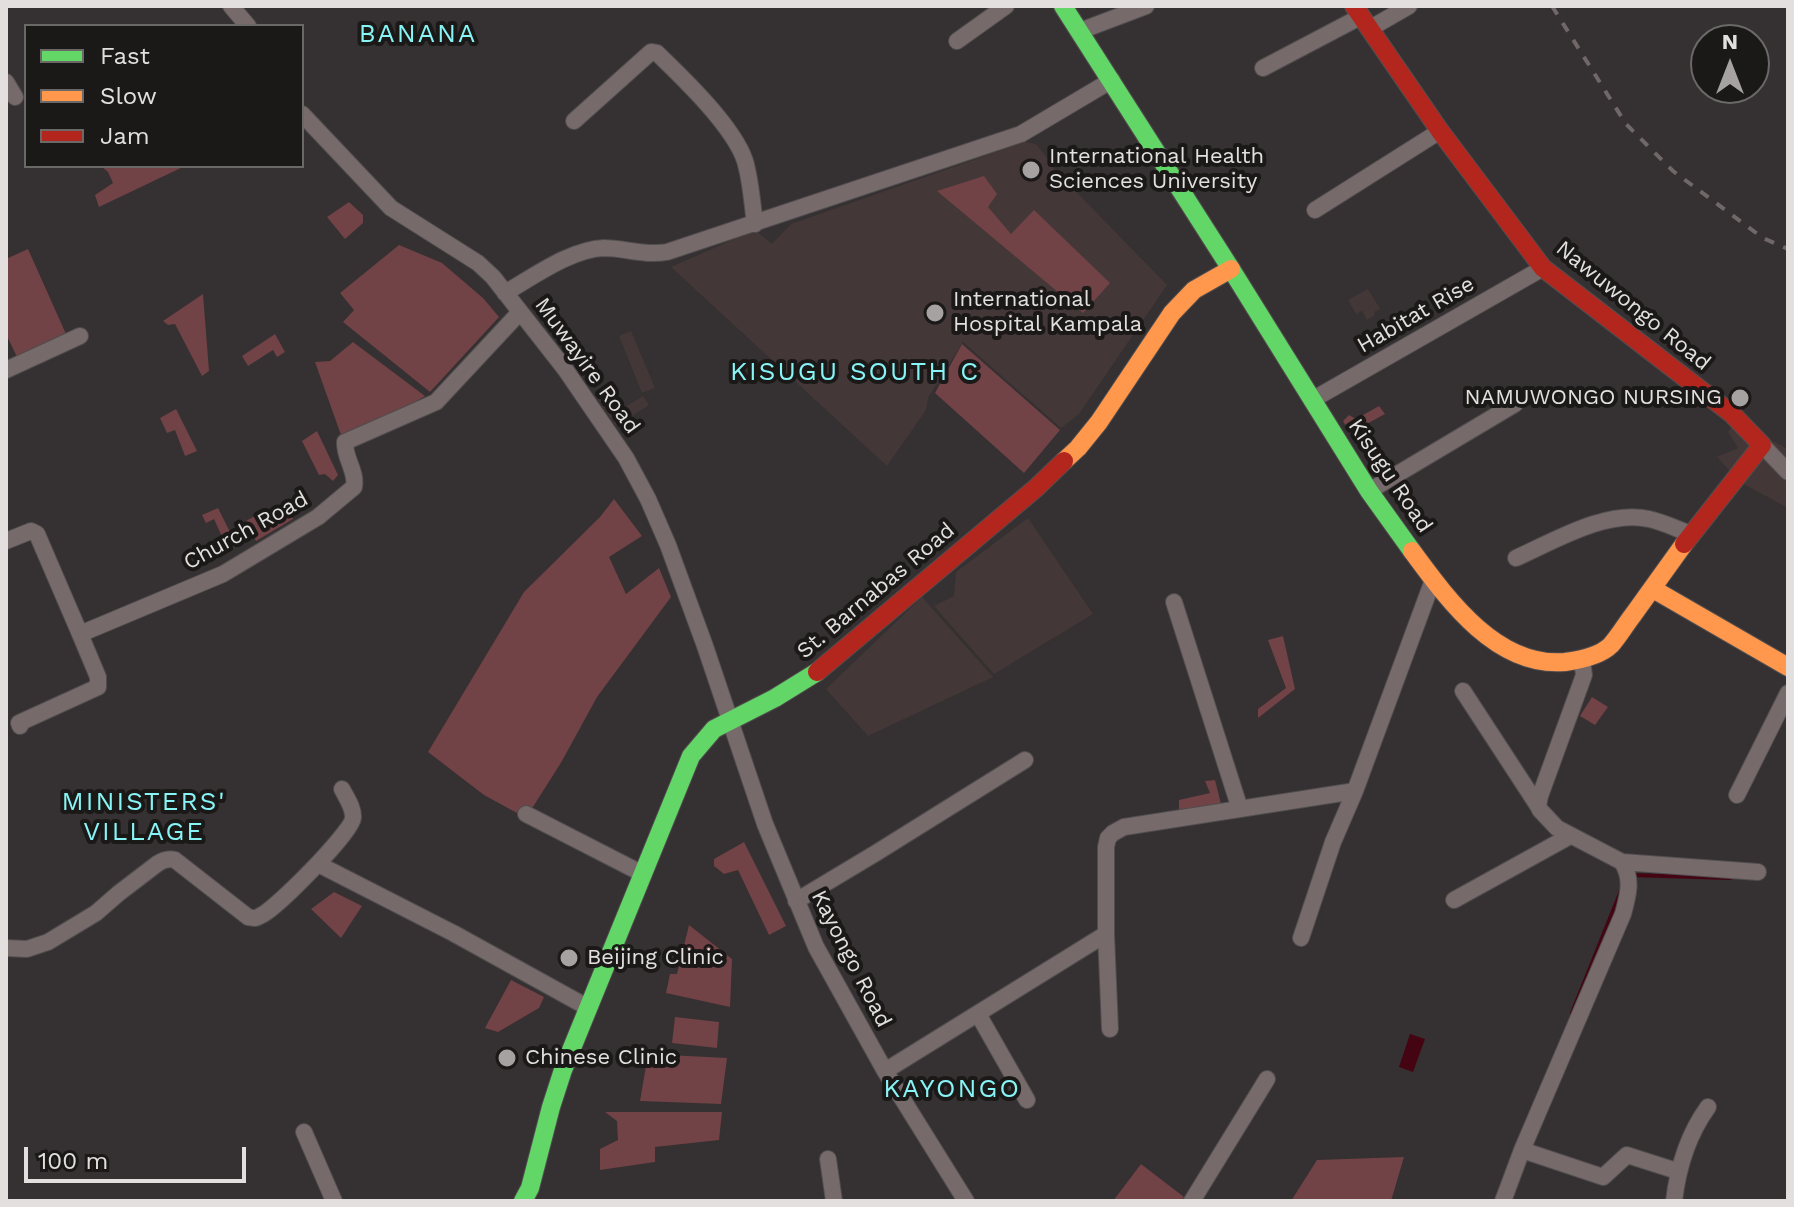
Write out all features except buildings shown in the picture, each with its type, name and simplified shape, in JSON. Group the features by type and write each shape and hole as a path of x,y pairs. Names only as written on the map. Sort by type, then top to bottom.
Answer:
{"street":[{"path":"231,6 246,24"},
{"path":"957,41 1006,6"},
{"name":"Kisugu Road","path":"1063,6 1369,491 1433,580 1475,626 1503,647 1550,663 1582,660"},
{"path":"1080,31 1146,6"},
{"path":"1263,68 1361,17 1409,6"},
{"name":"Nawuwongo Road","path":"1361,17 1440,131 1543,268 1732,414 1788,472"},
{"path":"574,121 651,52 657,53 734,138 749,175 755,224"},
{"path":"505,293 579,254 604,248 649,254 667,252 1021,134 1112,80"},
{"path":"6,82 15,97"},
{"name":"Muwayire Road","path":"304,116 391,208 478,263 493,277 565,369 626,458 648,499 705,646 730,721"},
{"path":"1315,210 1440,131"},
{"name":"Habitat Rise","path":"1312,400 1543,268"},
{"name":"St. Barnabas Road","path":"523,1201 530,1188 563,1070 691,756 714,729 808,679 832,661 1036,488 1078,448 1099,422 1172,313 1194,290 1231,269"},
{"name":"Church Road","path":"80,634 223,574 318,517 354,487 355,478 345,442 436,402 520,312"},
{"path":"6,370 80,336"},
{"path":"1369,491 1515,404"},
{"path":"1538,806 1584,675 1582,660 1610,646 1691,534 1762,445"},
{"path":"1516,558 1612,518 1649,519 1691,534"},
{"path":"6,541 31,531 37,534 98,677 95,690 19,723 20,726"},
{"path":"1301,938 1333,842 1433,580"},
{"path":"1653,589 1788,667"},
{"path":"1174,602 1240,809"},
{"path":"1463,691 1546,818 1570,836 1622,862 1758,872"},
{"path":"1737,795 1788,693"},
{"name":"Kayongo Road","path":"730,721 765,824 816,947 885,1071 966,1201"},
{"path":"796,901 1025,760"},
{"path":"6,948 27,949 48,942 96,913 167,859 175,860 248,917 257,918 318,864 353,820 353,811 342,789"},
{"path":"1110,1029 1106,847 1113,833 1124,827 1355,791"},
{"path":"526,814 643,874"},
{"path":"1454,900 1570,836"},
{"path":"1503,1201 1623,914 1629,880 1622,862"},
{"path":"318,864 453,933 587,1007"},
{"path":"885,1071 1106,934"},
{"path":"978,1014 1027,1100"},
{"path":"1192,1201 1267,1079"},
{"path":"1674,1201 1677,1171 1694,1126 1708,1107"},
{"path":"304,1132 334,1201"},
{"path":"1522,1150 1603,1177 1627,1155 1677,1171"},
{"path":"828,1159 834,1201"}],"shaded area":[{"name":"International Hospital Kampala","path":"1025,142 1036,144 1053,168 1167,285 1079,414 1061,428 963,342 928,398 926,410 887,466 671,267 755,230 772,244 791,224"},
{"path":"103,168 181,168 99,207 95,195 113,183"},
{"path":"984,176 997,194 988,207 1011,234 1034,210 1110,283 1083,313 937,191"},
{"path":"349,202 363,215 363,223 345,239 327,217"},
{"path":"399,245 442,263 483,298 499,317 430,392 343,322 354,310 340,293"},
{"path":"28,249 66,334 18,359 6,334 6,259"},
{"path":"1368,289 1380,309 1367,320 1362,311 1356,314 1348,300"},
{"path":"203,294 209,371 202,376 175,324 168,325 163,321"},
{"path":"631,331 655,388 642,393 619,336"},
{"path":"275,334 285,352 277,357 273,350 248,366 242,356"},
{"path":"353,342 425,396 393,415 341,435 315,362 330,361"},
{"path":"962,344 1060,430 1024,473 935,393"},
{"path":"610,390 622,409 643,396 649,405 616,426 597,398"},
{"path":"1379,406 1385,414 1350,433 1343,421 1349,415 1356,419"},
{"path":"176,409 197,451 185,456 175,430 167,433 160,418"},
{"path":"1742,412 1767,438 1788,449 1788,508 1740,482 1717,457 1738,448 1728,432"},
{"path":"317,431 338,475 333,481 325,474 319,475 302,441"},
{"path":"614,499 642,536 609,557 626,594 659,568 671,597 597,697 531,810 517,813 484,795 428,752 524,592 600,517"},
{"path":"287,503 293,519 256,541 246,521 255,516 259,520"},
{"path":"218,508 237,546 228,550 214,519 206,523 202,515"},
{"path":"1028,518 1093,614 994,674 934,606 954,596 956,572"},
{"path":"922,597 993,677 868,736 826,689"},
{"path":"1283,636 1295,689 1258,718 1258,709 1286,688 1268,640"},
{"path":"1592,697 1608,707 1595,725 1580,716"},
{"path":"1215,780 1221,804 1179,812 1179,800 1210,793 1205,781"},
{"path":"744,842 786,926 769,935 738,870 724,874 714,866 714,859"},
{"path":"334,892 362,906 341,938 311,909"},
{"path":"689,925 732,959 730,1007 666,993 670,974 677,974"},
{"path":"511,980 544,997 539,1008 498,1032 485,1028"},
{"path":"675,1017 719,1022 717,1048 672,1043"},
{"path":"1410,1034 1425,1039 1413,1072 1399,1067"},
{"path":"648,1054 727,1058 721,1104 640,1101"},
{"path":"605,1112 722,1112 719,1140 655,1147 655,1162 600,1170 600,1149 618,1140 617,1121"},
{"path":"1404,1157 1391,1201 1291,1201 1317,1160"},
{"path":"1141,1164 1184,1197 1181,1201 1113,1201"}],"waterway":[{"path":"1631,875 1730,878"},
{"path":"1572,1013 1621,891"}],"railway":[{"path":"1552,6 1626,124 1673,171 1763,238 1788,249"}],"traffic: fast":[{"path":"1063,6 1369,491 1412,551"},
{"path":"523,1201 530,1188 563,1070 691,756 714,729 775,698 817,672"}],"traffic: slow":[{"path":"1064,461 1099,422 1172,313 1194,290 1231,269"},
{"path":"1412,551 1458,609 1496,642 1517,654 1540,661 1565,662 1596,655 1611,645 1684,544"},
{"path":"1653,589 1788,667"}],"traffic: jam":[{"path":"1354,6 1440,131 1543,268 1732,414 1762,445 1684,544"},
{"path":"817,672 1064,461"}],"place":[{"name":"International Health Sciences University","path":"1031,170"},
{"name":"International Hospital Kampala","path":"935,313"},
{"name":"NAMUWONGO NURSING","path":"1740,398"},
{"name":"Beijing Clinic","path":"569,958"},
{"name":"Chinese Clinic","path":"507,1058"}],"district":[{"name":"BANANA","path":"418,34"},
{"name":"KISUGU SOUTH C","path":"855,372"},
{"name":"MINISTERS' VILLAGE","path":"144,817"},
{"name":"KAYONGO","path":"952,1089"}]}
